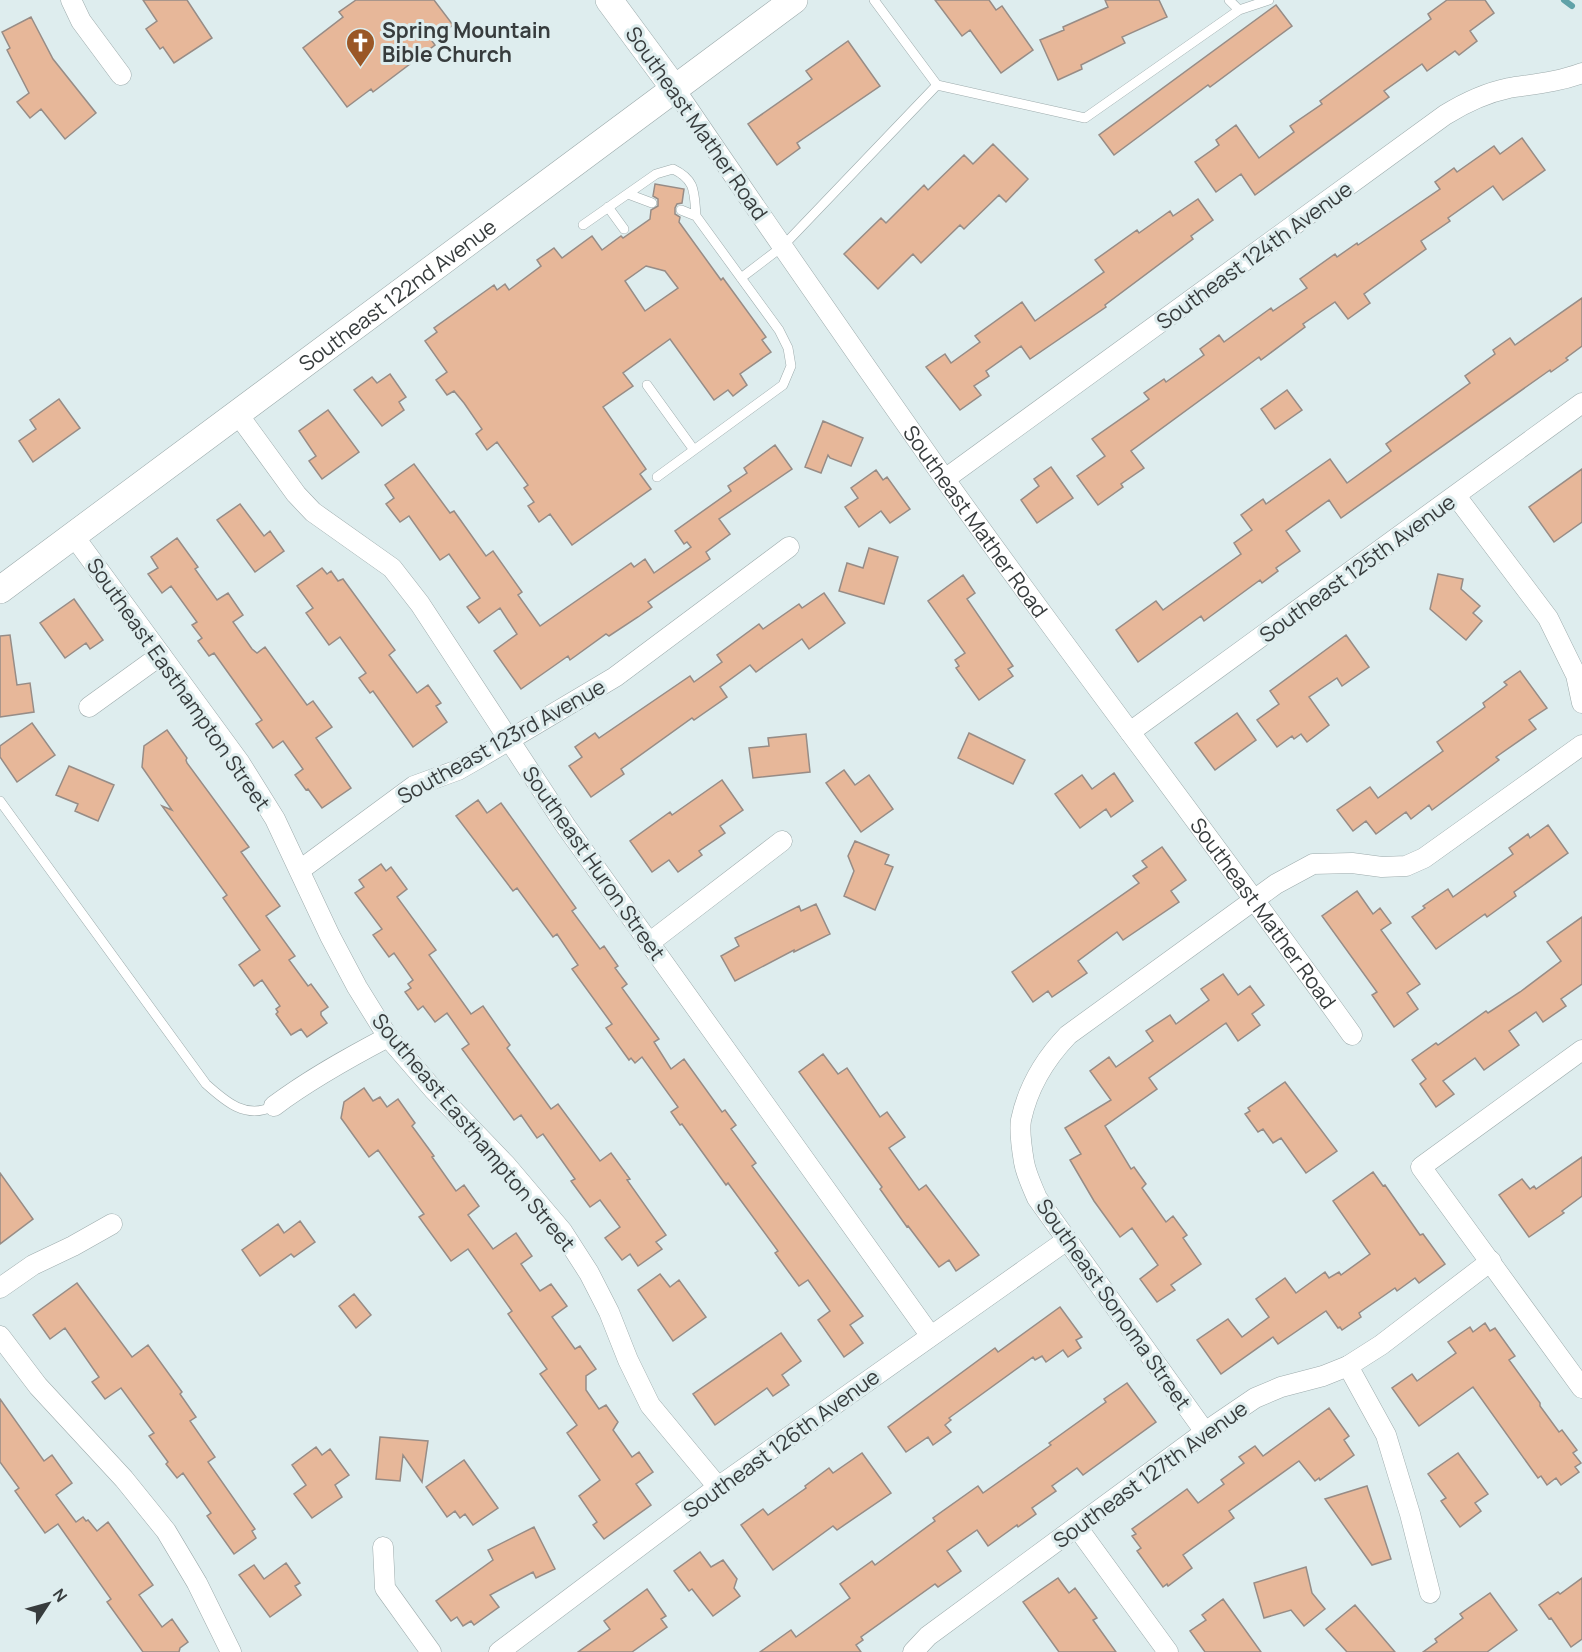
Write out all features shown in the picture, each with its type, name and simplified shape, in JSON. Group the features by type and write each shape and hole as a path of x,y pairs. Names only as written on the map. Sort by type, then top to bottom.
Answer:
{"main road":[{"name":"Southeast Mather Road","path":"609,0 674,88"},
{"name":"Southeast 122nd Avenue","path":"0,590 794,0"}],"street":[{"path":"71,0 81,21 121,75"},
{"name":"Southeast 124th Avenue","path":"945,479 1467,101 1488,94 1559,80 1582,73"},
{"name":"Southeast Mather Road","path":"674,88 945,479 1255,899 1352,1035"},
{"name":"Southeast 125th Avenue","path":"1130,732 1582,403"},
{"name":"Southeast Huron Street","path":"237,413 296,494 314,512 392,568 420,604 565,825 930,1335"},
{"path":"1456,496 1548,618 1576,675 1582,703"},
{"name":"Southeast Easthampton Street","path":"73,535 240,763 275,819 330,936 357,987 388,1037 433,1089 539,1202 562,1231 589,1272 650,1405 718,1487"},
{"name":"Southeast 123rd Avenue","path":"300,870 414,786 458,770 615,677 789,547"},
{"path":"89,708 161,654"},
{"path":"1255,899 1313,864 1352,863 1394,867 1406,866 1424,858 1582,745"},
{"path":"649,943 782,841"},
{"name":"Southeast Sonoma Street","path":"1205,1432 1037,1198 1024,1164 1021,1122 1030,1092 1040,1070 1068,1035 1255,899"},
{"path":"274,1106 336,1064 388,1037"},
{"path":"1582,1050 1421,1167 1582,1388"},
{"path":"0,1288 33,1265 111,1224"},
{"name":"Southeast 126th Avenue","path":"499,1652 718,1487 1067,1240"},
{"name":"Southeast 127th Avenue","path":"913,1652 928,1636 1205,1432 1255,1398 1281,1387 1323,1376 1348,1366 1381,1345 1491,1261"},
{"path":"0,1336 38,1386 124,1479 165,1531 197,1583 231,1652"},
{"path":"1348,1366 1386,1435 1410,1514 1430,1593"},
{"path":"1077,1527 1168,1652"},
{"path":"383,1547 385,1588 431,1652"}],"lane":[{"path":"874,0 937,85 1085,118 1239,10 1269,0"},
{"path":"1229,0 1239,10"},
{"path":"741,278 783,246 937,85"},
{"path":"583,225 656,174 673,169 685,175 692,184 696,216 779,330 788,348 791,366 783,385 657,477"},
{"path":"628,194 652,203"},
{"path":"608,207 624,229"},
{"path":"681,210 696,216"},
{"path":"647,385 694,450"},
{"path":"0,801 206,1084 229,1104 241,1110 265,1110 274,1106"}],"building":[{"path":"143,0 187,0 212,38 174,63 163,47 160,49 146,29 157,21"},
{"name":"Spring Mountain Bible Church","path":"356,0 434,0 453,25 432,41 435,45 373,92 371,89 347,107 303,48 343,17 339,12"},
{"path":"935,0 989,0 996,10 1002,6 1033,50 1001,73 970,30 962,36"},
{"path":"1105,0 1159,0 1167,17 1122,37 1125,43 1081,65 1082,69 1058,80 1040,40 1108,7"},
{"path":"1447,0 1485,0 1494,13 1470,31 1477,41 1459,55 1455,51 1427,71 1422,64 1384,91 1389,97 1255,195 1241,174 1216,192 1195,162 1219,145 1216,140 1236,125 1259,158 1294,132 1290,126 1322,104 1320,101 1431,19 1428,14"},
{"path":"1276,5 1292,26 1114,155 1099,135"},
{"path":"31,17 53,59 96,113 65,139 41,109 30,118 17,102 29,93 7,50 10,48 2,32"},
{"path":"848,41 880,86 797,143 800,148 777,165 748,124 812,79 806,71"},
{"path":"1522,138 1545,170 1503,200 1493,186 1448,218 1450,221 1421,241 1426,249 1364,294 1370,303 1348,319 1335,302 1303,324 1305,327 1261,360 1259,357 1131,451 1144,468 1121,484 1123,487 1098,505 1077,476 1105,456 1092,439 1149,399 1144,393 1164,379 1166,382 1204,355 1200,349 1219,335 1224,342 1271,308 1273,311 1307,288 1300,279 1335,254 1337,257 1357,243 1358,245 1440,189 1435,182 1454,168 1457,172 1494,146 1500,154"},
{"path":"993,144 1028,179 1006,202 999,195 964,229 960,225 921,263 913,254 878,289 844,254 881,218 886,223 924,185 928,190 964,155 973,164"},
{"path":"655,184 684,189 682,203 677,204 675,208 675,214 680,217 679,222 766,337 762,340 771,352 740,374 747,385 733,396 728,390 714,400 670,339 623,373 633,386 603,407 646,469 640,474 651,489 572,545 550,514 539,522 528,506 534,502 524,488 528,485 497,442 487,450 476,434 482,429 464,403 454,391 447,395 436,380 447,372 425,341 437,332 434,328 494,285 497,290 505,284 509,290 541,266 537,260 554,248 562,258 592,236 602,250 621,236 623,238 650,219 651,210 658,206 658,199 653,196","holes":["646,266 665,271 678,288 645,311 625,281"]},
{"path":"1198,199 1213,220 1191,236 1193,239 1105,305 1106,307 1030,359 1021,346 986,371 989,376 974,386 981,395 960,410 926,367 945,354 951,363 980,342 975,336 1022,302 1035,321 1104,272 1095,260 1137,230 1139,233 1170,211 1173,216"},
{"path":"1582,298 1582,346 1566,358 1568,360 1551,372 1550,370 1341,518 1329,500 1286,531 1300,551 1276,568 1278,571 1262,583 1260,580 1204,621 1201,616 1138,662 1116,630 1156,601 1163,610 1241,554 1234,543 1252,530 1241,515 1263,499 1266,504 1330,459 1347,483 1391,451 1386,444 1470,383 1465,376 1495,354 1493,350 1510,338 1515,345"},
{"path":"390,374 406,397 399,402 404,410 382,426 354,390 372,377 377,383"},
{"path":"1287,390 1302,410 1275,429 1261,409"},
{"path":"59,399 80,428 33,462 19,441 36,429 30,420"},
{"path":"328,410 359,452 322,479 309,461 316,456 299,431"},
{"path":"823,421 863,438 851,466 830,458 828,455 821,473 805,467"},
{"path":"775,445 792,469 719,519 730,534 706,552 710,559 648,602 652,607 638,617 609,636 606,634 570,660 568,656 521,689 494,651 517,634 500,608 479,623 467,607 480,598 449,554 440,560 409,516 400,522 386,504 394,498 385,485 414,464 450,513 454,511 486,556 493,551 522,592 518,595 540,626 631,563 634,567 645,559 654,573 691,547 687,542 684,544 675,531 731,491 728,486 747,473 744,468"},
{"path":"1051,467 1073,498 1037,523 1021,500 1039,486 1034,479"},
{"path":"1582,469 1582,522 1554,542 1529,507"},
{"path":"876,470 883,480 887,477 910,509 890,523 881,511 859,527 845,507 858,498 851,488"},
{"path":"240,504 264,536 270,531 284,551 255,572 217,520"},
{"path":"177,538 198,567 195,569 217,600 228,593 243,615 233,622 252,649 257,653 265,647 307,705 313,701 332,727 316,738 351,788 322,808 295,775 303,769 283,741 273,748 256,724 262,720 214,653 209,656 198,641 202,638 192,625 197,622 171,586 162,593 148,574 158,568 151,557"},
{"path":"869,548 898,557 884,604 839,591 847,563 863,568"},
{"path":"322,568 327,574 331,571 338,581 343,579 395,650 389,655 417,693 428,685 441,703 436,706 447,722 413,747 373,691 370,693 359,678 366,673 340,637 329,645 306,613 313,608 297,586"},
{"path":"1438,574 1463,579 1461,589 1480,606 1473,613 1482,621 1466,640 1430,609"},
{"path":"963,575 975,593 967,599 1013,666 1008,669 1013,676 979,700 956,668 959,666 955,660 965,653 928,601"},
{"path":"824,593 845,623 809,649 802,639 756,672 750,665 720,687 727,697 694,720 692,718 621,769 624,774 591,797 569,766 582,757 575,747 595,733 599,738 690,676 694,682 722,662 717,655 759,624 763,629 799,604 802,608"},
{"path":"74,599 103,640 90,649 86,643 65,658 40,623"},
{"path":"10,635 17,685 30,683 34,712 0,717 0,636"},
{"path":"1346,635 1369,667 1342,686 1337,678 1309,697 1329,725 1307,742 1301,734 1294,739 1292,736 1277,747 1257,720 1279,704 1270,691"},
{"path":"1520,671 1547,708 1529,720 1536,729 1496,757 1499,760 1432,810 1429,805 1411,819 1406,812 1376,834 1366,821 1353,831 1337,810 1370,787 1378,798 1443,751 1437,742 1485,707 1483,703 1507,685 1504,682"},
{"path":"1237,713 1256,740 1215,770 1195,743"},
{"path":"32,723 55,755 17,782 0,757 0,746"},
{"path":"167,730 187,758 187,763 249,847 241,852 280,906 266,916 295,956 289,960 308,986 311,984 328,1007 321,1012 327,1023 307,1037 301,1029 291,1035 276,1014 278,1012 276,1009 280,1006 262,980 254,986 239,965 260,950 223,898 227,895 162,806 172,810 142,767 144,746"},
{"path":"969,733 1025,760 1013,784 958,758"},
{"path":"806,734 810,772 753,778 749,748 769,746 768,738"},
{"path":"69,766 114,785 98,821 75,811 78,804 56,795"},
{"path":"844,770 855,785 869,775 893,809 861,832 826,783"},
{"path":"1114,773 1133,801 1111,817 1106,809 1080,828 1055,794 1082,775 1092,789"},
{"path":"722,780 743,810 720,826 725,833 699,851 702,855 678,872 669,860 652,872 630,841 670,812 672,815"},
{"path":"478,800 487,813 501,803 576,908 572,911 600,949 604,946 618,966 615,968 627,984 622,988 659,1039 654,1042 671,1069 684,1059 722,1112 725,1110 736,1125 731,1129 756,1163 752,1166 863,1316 850,1325 863,1343 844,1357 818,1320 830,1311 808,1280 799,1286 775,1253 778,1251 728,1183 726,1185 671,1112 678,1107 642,1057 635,1063 631,1058 629,1060 606,1028 612,1024 572,969 578,965 557,934 553,937 517,888 513,891 456,816"},
{"path":"1548,825 1568,853 1514,892 1516,896 1487,917 1485,914 1436,949 1412,917 1425,908 1423,906 1448,889 1453,897 1513,854 1509,848 1528,834 1530,838"},
{"path":"855,841 889,855 885,864 893,867 875,910 844,896 854,871 848,856"},
{"path":"1162,847 1186,880 1171,891 1179,902 1123,940 1117,932 1078,961 1087,973 1052,997 1048,991 1033,1002 1012,972 1139,883 1133,876 1147,867 1142,861"},
{"path":"381,864 386,871 391,867 407,889 397,897 436,950 429,955 471,1014 483,1006 510,1045 507,1048 551,1109 558,1104 600,1161 611,1153 666,1235 656,1242 662,1249 638,1266 630,1254 622,1260 605,1238 620,1227 600,1200 590,1207 571,1181 575,1179 543,1134 537,1138 521,1115 514,1120 462,1049 469,1044 447,1013 435,1022 423,1006 418,1010 405,992 411,988 408,984 413,980 394,953 389,957 373,935 382,929 355,893 364,887 359,880"},
{"path":"1357,891 1373,914 1380,908 1391,923 1381,930 1420,984 1407,993 1418,1009 1394,1027 1372,995 1377,992 1322,916"},
{"path":"816,904 830,934 735,981 721,956 739,946 735,938 799,906 801,911"},
{"path":"1582,917 1582,984 1561,999 1566,1006 1543,1022 1536,1012 1509,1031 1519,1045 1484,1070 1475,1058 1443,1081 1454,1094 1436,1107 1420,1084 1426,1079 1412,1060 1436,1043 1438,1045 1486,1011 1488,1013 1520,992 1561,961 1547,942"},
{"path":"1223,974 1238,995 1250,986 1264,1005 1252,1014 1260,1025 1238,1041 1226,1023 1149,1078 1157,1089 1105,1126 1131,1169 1134,1167 1146,1184 1142,1188 1166,1222 1173,1216 1187,1235 1183,1238 1201,1264 1171,1285 1175,1290 1157,1302 1140,1279 1158,1265 1132,1228 1120,1237 1094,1201 1070,1160 1081,1154 1065,1128 1111,1100 1090,1071 1109,1057 1116,1067 1153,1041 1146,1031 1170,1015 1176,1024 1209,1000 1201,989"},
{"path":"823,1054 838,1074 847,1068 880,1117 887,1112 905,1137 889,1148 919,1190 926,1185 979,1255 956,1271 949,1260 939,1267 907,1227 880,1189 882,1187 799,1072"},
{"path":"1285,1082 1337,1151 1306,1173 1281,1138 1273,1143 1263,1129 1258,1132 1245,1114 1250,1111 1248,1108"},
{"path":"364,1088 373,1101 380,1097 387,1107 398,1099 415,1123 412,1126 456,1191 464,1185 479,1206 468,1215 493,1249 516,1233 532,1256 521,1264 540,1291 551,1284 567,1306 552,1317 575,1349 580,1346 596,1369 586,1376 586,1390 599,1409 606,1405 618,1422 613,1430 632,1457 639,1452 653,1472 636,1484 651,1505 604,1539 593,1525 597,1522 579,1496 600,1480 567,1433 577,1425 540,1374 547,1369 508,1314 512,1311 468,1249 451,1261 419,1217 424,1214 378,1150 369,1157 341,1118 344,1102"},
{"path":"1582,1157 1582,1196 1562,1211 1564,1213 1529,1237 1499,1195 1522,1179 1530,1189 1534,1186 1536,1189"},
{"path":"1373,1172 1383,1186 1385,1185 1420,1235 1423,1234 1445,1264 1419,1283 1415,1278 1397,1291 1395,1288 1359,1313 1361,1317 1342,1330 1326,1311 1278,1344 1273,1337 1221,1374 1197,1340 1228,1319 1242,1337 1269,1317 1256,1299 1285,1278 1296,1293 1325,1272 1329,1278 1339,1272 1341,1275 1370,1254 1333,1201"},
{"path":"0,1173 33,1219 0,1244"},
{"path":"300,1221 315,1242 294,1257 291,1254 260,1276 242,1250 278,1224 284,1233"},
{"path":"660,1274 670,1287 679,1280 706,1317 673,1341 638,1290"},
{"path":"77,1283 132,1357 148,1345 182,1392 180,1394 196,1417 190,1421 215,1457 208,1462 255,1529 252,1531 256,1538 234,1554 207,1516 211,1513 183,1473 177,1478 166,1464 168,1462 149,1436 154,1433 121,1388 105,1399 92,1382 99,1377 65,1328 50,1339 33,1315"},
{"path":"354,1294 371,1315 356,1328 339,1306"},
{"path":"1060,1307 1082,1337 1076,1340 1081,1348 1068,1357 1063,1350 1046,1362 1042,1356 1035,1360 1033,1357 949,1418 951,1420 945,1425 951,1432 933,1445 928,1437 906,1452 888,1427 995,1348 998,1352"},
{"path":"1485,1323 1490,1331 1495,1328 1515,1356 1509,1360 1559,1432 1562,1430 1577,1450 1573,1453 1581,1463 1575,1467 1579,1472 1561,1485 1556,1478 1547,1485 1541,1476 1538,1478 1473,1387 1419,1426 1392,1388 1412,1374 1417,1381 1456,1353 1448,1342 1470,1327 1473,1332"},
{"path":"781,1333 801,1361 782,1375 789,1385 773,1396 767,1388 715,1425 693,1394"},
{"path":"1127,1383 1156,1422 1083,1475 1077,1468 1052,1486 1056,1491 1032,1508 1036,1514 988,1546 977,1530 947,1551 961,1571 938,1587 935,1584 861,1637 863,1640 856,1645 861,1652 760,1652 791,1630 796,1637 850,1598 840,1584 872,1561 875,1565 935,1521 933,1518 978,1486 983,1493 1051,1445 1049,1443 1106,1402 1104,1399"},
{"path":"0,1399 44,1461 52,1455 72,1483 56,1495 76,1522 83,1517 97,1531 108,1522 153,1585 139,1595 162,1627 172,1619 188,1642 180,1648 179,1652 143,1652 107,1602 111,1599 58,1524 45,1533 15,1491 19,1488 0,1462"},
{"path":"1329,1408 1349,1436 1344,1440 1354,1455 1320,1480 1319,1478 1315,1481 1299,1461 1229,1511 1234,1518 1183,1555 1192,1568 1168,1586 1167,1584 1163,1587 1137,1551 1141,1548 1132,1536 1136,1534 1132,1529 1187,1489 1198,1503 1224,1484 1221,1480 1244,1463 1239,1457 1255,1446 1263,1456"},
{"path":"380,1437 428,1441 422,1482 403,1455 400,1481 376,1479"},
{"path":"316,1447 322,1455 330,1449 349,1475 335,1485 342,1497 312,1518 294,1494 306,1485 292,1465"},
{"path":"862,1453 891,1493 837,1530 833,1526 773,1570 741,1525 763,1509 768,1515 806,1488 805,1486 829,1468 833,1473"},
{"path":"1458,1453 1488,1494 1475,1503 1481,1511 1460,1527 1441,1501 1446,1498 1428,1474"},
{"path":"464,1460 498,1508 473,1525 465,1514 460,1518 455,1511 447,1517 426,1487"},
{"path":"1367,1486 1391,1559 1372,1565 1325,1499"},
{"path":"534,1527 555,1569 536,1578 533,1572 490,1595 499,1607 474,1625 471,1621 463,1626 457,1617 451,1621 436,1601 493,1560 488,1550"},
{"path":"700,1552 711,1567 723,1560 737,1579 734,1588 740,1596 713,1616 692,1589 689,1591 674,1571"},
{"path":"286,1563 300,1583 295,1586 301,1595 270,1617 239,1575 254,1565 264,1579"},
{"path":"1306,1567 1312,1593 1325,1609 1304,1626 1291,1610 1264,1618 1254,1583"},
{"path":"1058,1578 1069,1593 1075,1588 1097,1618 1093,1620 1116,1652 1059,1652 1023,1602"},
{"path":"1582,1578 1582,1639 1571,1647 1539,1605 1558,1592 1560,1594"},
{"path":"647,1589 666,1616 661,1619 667,1627 632,1652 578,1652 610,1629 604,1621"},
{"path":"1490,1593 1517,1630 1487,1652 1423,1652 1437,1642 1435,1639 1463,1618 1460,1614"},
{"path":"1223,1599 1261,1652 1205,1652 1190,1631 1206,1620 1202,1615"},
{"path":"1355,1605 1395,1652 1347,1652 1326,1629"}],"waterway":[{"path":"1564,0 1572,6"}],"place":[{"name":"Spring Mountain Bible Church","path":"361,68"}]}
